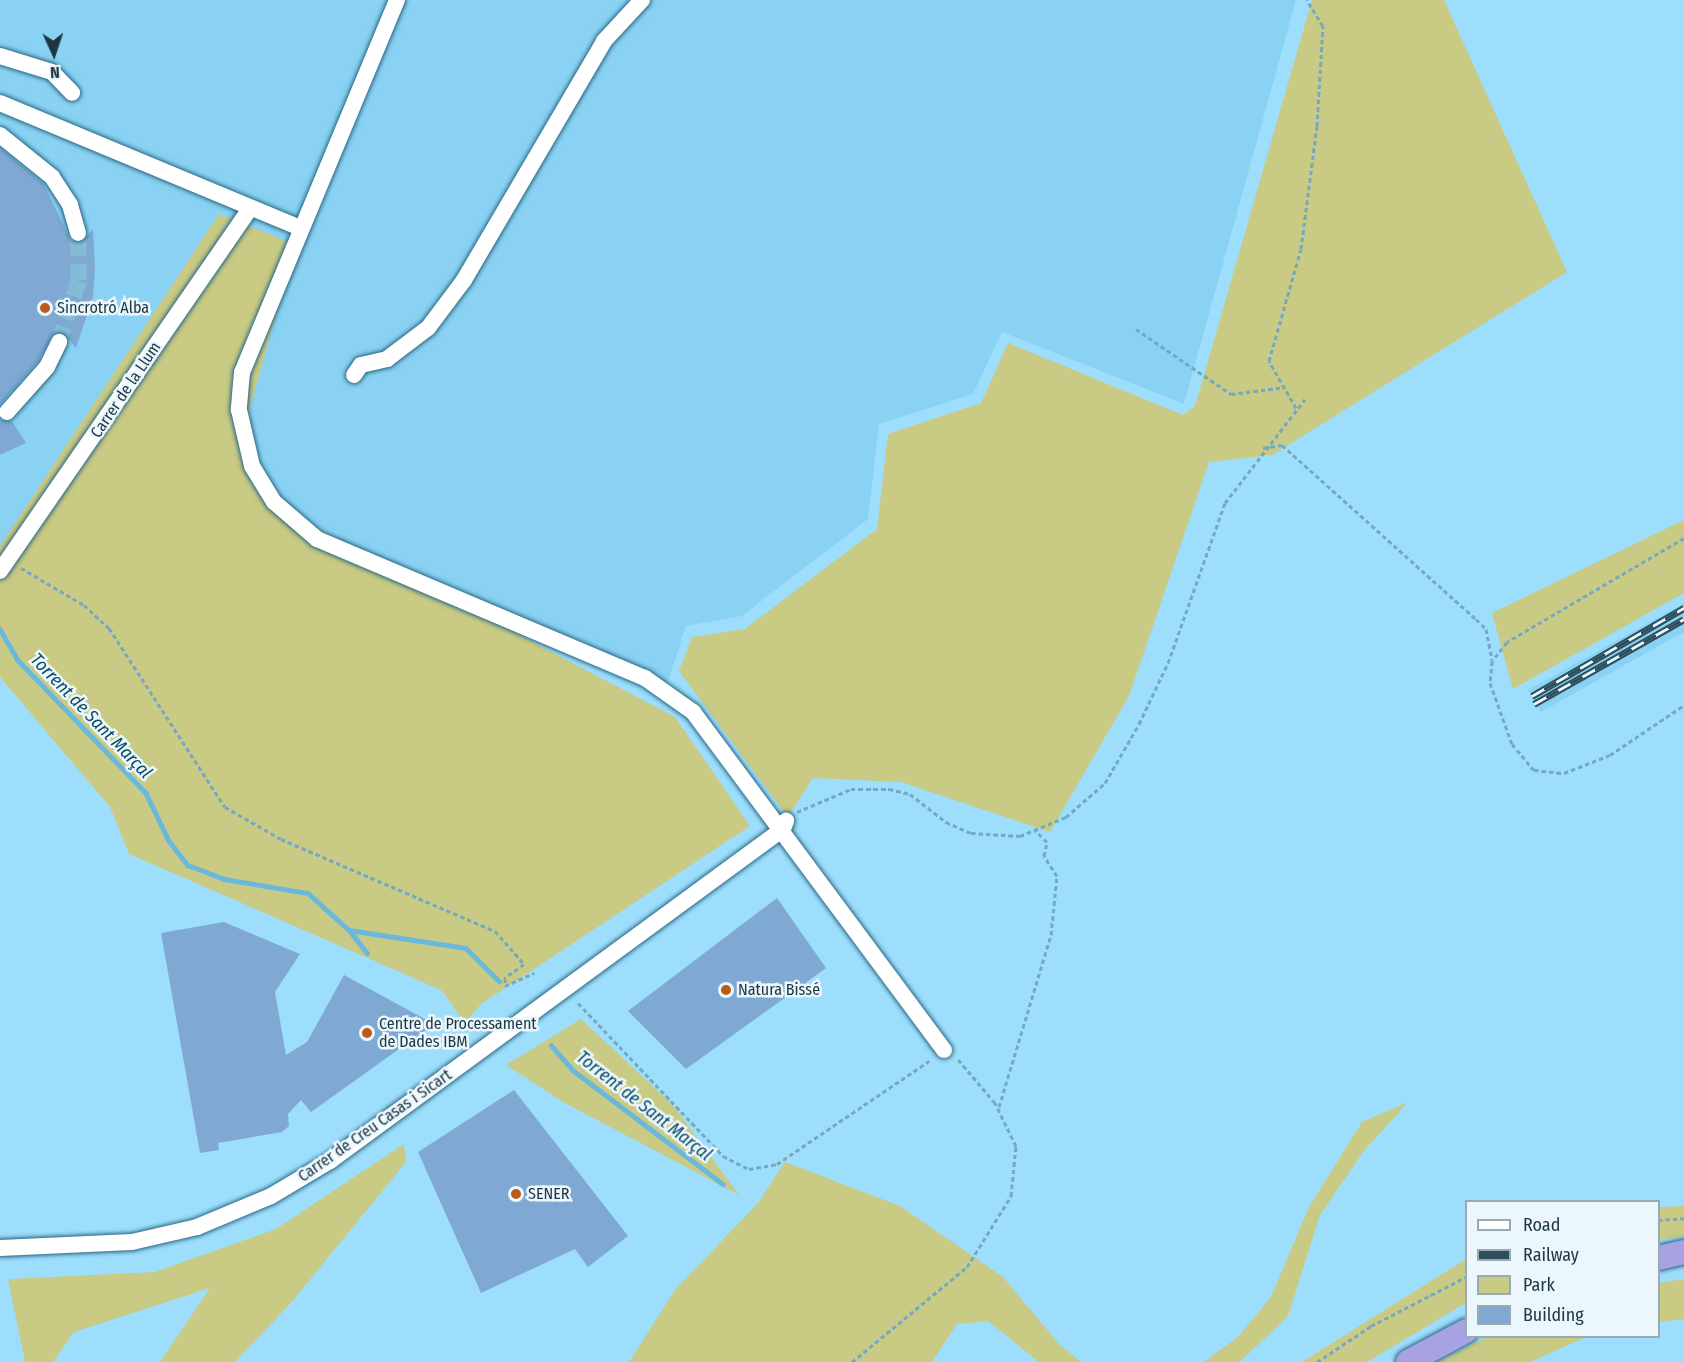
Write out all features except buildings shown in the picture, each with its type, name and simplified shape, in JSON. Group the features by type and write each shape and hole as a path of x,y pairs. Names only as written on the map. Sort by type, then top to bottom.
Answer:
{"highway":[{"path":"1660,1258 1684,1252"},
{"path":"1660,1269 1684,1264"},
{"path":"1408,1362 1465,1332"}],"street":[{"path":"397,0 249,350 239,392 245,447 274,502 303,530 334,548 623,669 673,695 710,730 785,825 944,1050"},
{"path":"354,375 361,365 387,359 428,328 464,280 604,41 642,0"},
{"path":"0,56 52,72 72,93"},
{"path":"0,103 300,228"},
{"path":"0,135 52,177 70,205 78,233"},
{"name":"Carrer de la Llum","path":"6,566 250,207"},
{"path":"7,412 47,367 59,342"},
{"name":"Carrer de Creu Casas i Sicart","path":"0,1248 132,1242 197,1227 271,1196 330,1161 785,825"}],"path":[{"path":"1296,408 1269,361 1301,249 1317,126 1323,26 1307,0"},
{"path":"1136,329 1231,394 1286,387"},
{"path":"785,825 825,796 850,789 889,789 909,794 946,822 971,833 1020,836 1066,817 1105,783 1140,724 1173,652 1213,530 1242,480 1305,399"},
{"path":"1268,445 1282,445 1486,629 1497,707 1512,744 1534,770 1564,772 1610,755 1684,705"},
{"path":"1492,661 1507,642 1684,538"},
{"path":"6,566 84,605 110,628 225,807 281,838 495,931 524,964 505,978 505,986 534,973"},
{"path":"999,1109 1051,935 1056,876 1044,856 1047,842 1036,831"},
{"path":"578,1003 723,1156 749,1169 777,1164 928,1061"},
{"path":"852,1362 944,1290 998,1220 1018,1168 1016,1146 999,1109 950,1050 944,1050"},
{"path":"1660,1220 1684,1218"},
{"path":"1317,1362 1371,1326 1465,1278"}],"shaded area":[{"path":"0,0 1296,0 1184,404 1002,332 973,394 879,424 868,519 742,616 686,626 667,684 399,570 303,521 261,476 249,411 296,245 0,546"},
{"path":"1684,603 1684,632 1541,712 1528,690"}],"green space":[{"path":"1312,0 1444,0 1567,272 1272,455 1209,462 1129,696 1050,832 901,782 813,778 788,817 679,671 692,637 745,629 877,529 888,434 981,403 1008,343 1183,415 1195,406"},
{"path":"219,214 296,245 249,411 261,476 303,521 675,717 750,826 481,1004 465,1023 441,990 129,854 110,807 0,677 0,546"},
{"path":"1684,520 1684,593 1513,689 1492,613"},
{"path":"581,1019 673,1105 739,1195 563,1102 506,1065"},
{"path":"1408,1102 1363,1152 1320,1215 1288,1316 1240,1362 1204,1362 1238,1337 1271,1297 1309,1207 1362,1122"},
{"path":"404,1144 406,1162 290,1304 235,1362 160,1362 210,1288 74,1332 53,1362 25,1362 8,1279 155,1272 276,1229"},
{"path":"785,1162 900,1206 1003,1277 1059,1344 1081,1362 1039,1362 988,1321 957,1324 932,1362 629,1362 675,1290 758,1203"},
{"path":"1684,1206 1684,1236 1660,1240 1660,1207"},
{"path":"1465,1260 1465,1304 1367,1362 1302,1362"},
{"path":"1684,1279 1684,1319 1660,1322 1660,1283"},
{"path":"1485,1338 1584,1338 1530,1362 1437,1362"}],"waterway":[{"name":"Torrent de Sant Marçal","path":"0,629 18,660 146,793 169,841 188,865 224,879 308,893 349,930 466,948 499,981"},
{"path":"350,931 367,953"},
{"name":"Torrent de Sant Marçal","path":"551,1045 574,1071 723,1184"}],"tunnel":[{"path":"59,342 79,280 78,233"}],"railway":[{"path":"1532,696 1684,608"},
{"path":"1534,704 1684,619"}],"place":[{"name":"Sincrotró Alba","path":"45,308"},
{"name":"Natura Bissé","path":"726,990"},
{"name":"Centre de Processament de Dades IBM","path":"367,1033"},
{"name":"SENER","path":"516,1194"}]}
